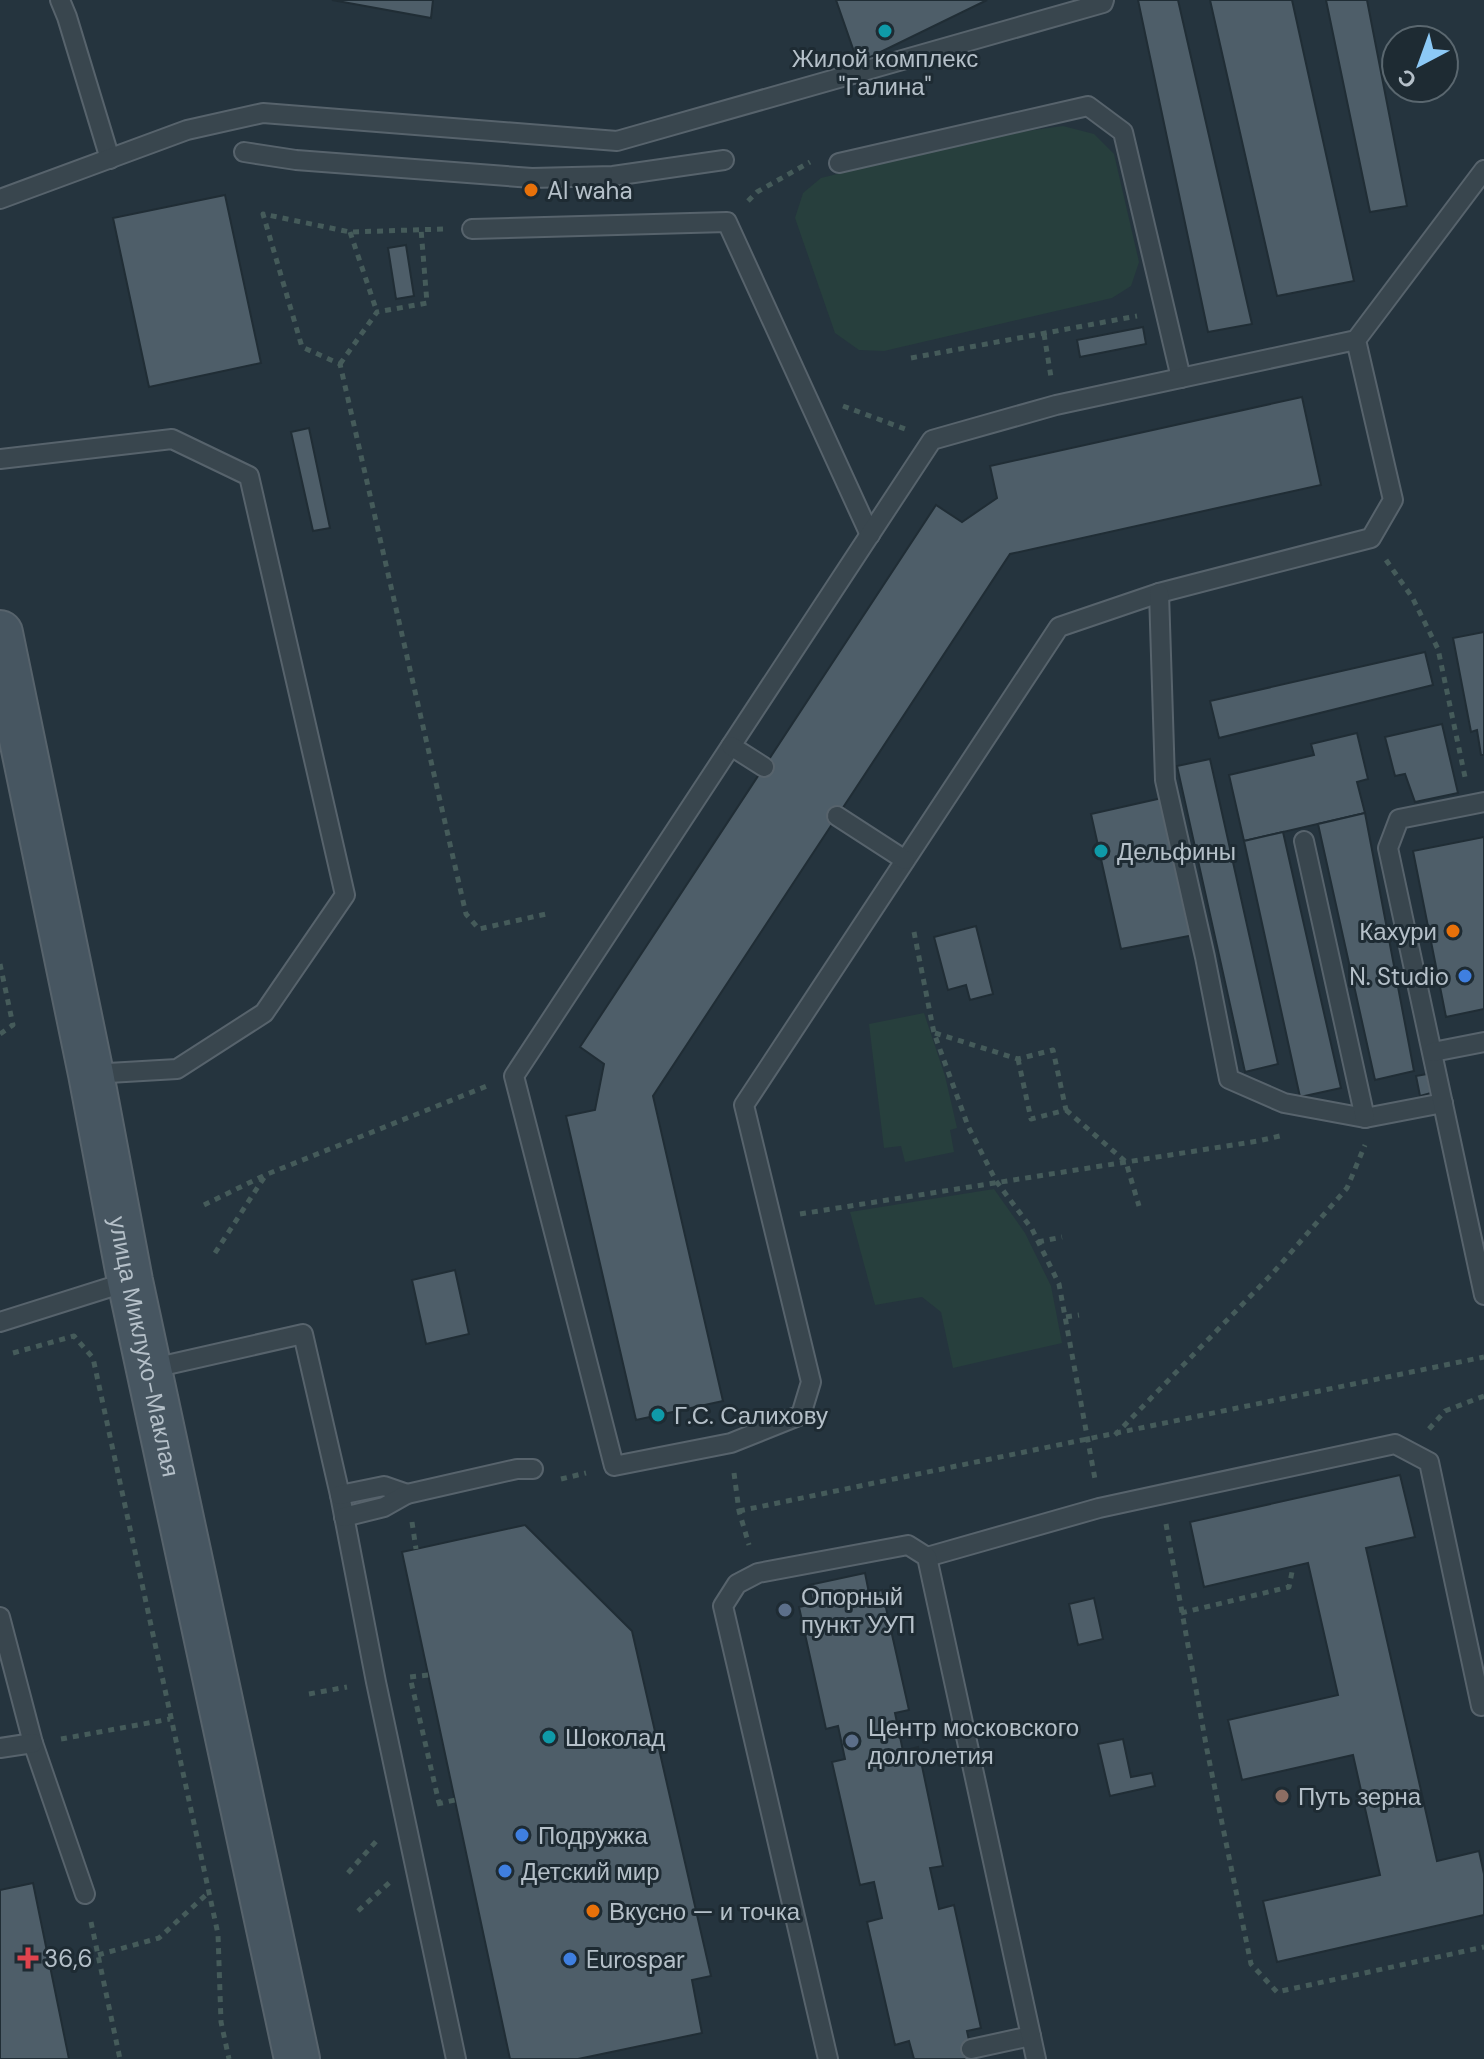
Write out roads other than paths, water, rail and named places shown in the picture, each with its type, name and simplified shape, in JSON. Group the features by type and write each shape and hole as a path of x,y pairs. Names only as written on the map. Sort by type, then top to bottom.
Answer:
{"main road":[{"name":"улица Миклухо-Маклая","path":"0,633 91,1074 130,1281 297,2059"}],"lane":[{"path":"60,0 110,159"},
{"path":"0,199 187,130 263,113 617,141 1103,3 1104,0"},
{"path":"839,163 1088,106 1123,132 1181,378"},
{"path":"244,152 296,160 532,178 613,176 724,160"},
{"path":"1356,340 1393,500 1371,538 1159,593 1059,627 744,1105 811,1382 801,1415 731,1443 614,1466 514,1076 932,440 1056,405 1356,340 1484,170"},
{"path":"472,229 727,222 870,535"},
{"path":"0,459 172,439 249,476 345,895 264,1013 177,1069 91,1074"},
{"path":"1159,593 1165,780 1229,1079 1284,1103 1365,1118 1443,1103"},
{"path":"731,746 764,767"},
{"path":"1478,804 1399,819 1388,848 1484,1295"},
{"path":"837,816 905,860"},
{"path":"1304,841 1365,1118"},
{"path":"1433,1052 1484,1042"},
{"path":"0,1322 130,1281"},
{"path":"149,1369 303,1334 340,1495 376,1682 456,2059"},
{"path":"927,1557 1099,1508 1395,1444 1429,1462 1481,1706"},
{"path":"344,1517 384,1507 407,1494 517,1469 533,1469"},
{"path":"340,1495 384,1486 407,1494"},
{"path":"828,2059 723,1606 737,1584 758,1573 908,1545 927,1557 1036,2059"},
{"path":"0,1617 33,1743 85,1894"},
{"path":"0,1748 33,1743"},
{"path":"971,2049 1031,2036"}],"place":[{"name":"Жилой комплекс \"Галина\"","path":"885,31"},
{"name":"Al waha","path":"531,190"},
{"name":"Дельфины","path":"1101,851"},
{"name":"Кахури","path":"1453,931"},
{"name":"N. Studio","path":"1465,976"},
{"name":"Г.С. Салихову","path":"658,1415"},
{"name":"Опорный пункт УУП","path":"785,1610"},
{"name":"Шоколад","path":"549,1737"},
{"name":"Центр московского долголетия","path":"852,1741"},
{"name":"Путь зерна","path":"1282,1796"},
{"name":"Подружка","path":"522,1835"},
{"name":"Детский мир","path":"505,1871"},
{"name":"Вкусно — и точка","path":"593,1911"},
{"name":"36,6","path":"28,1958"},
{"name":"Eurospar","path":"570,1959"}]}
